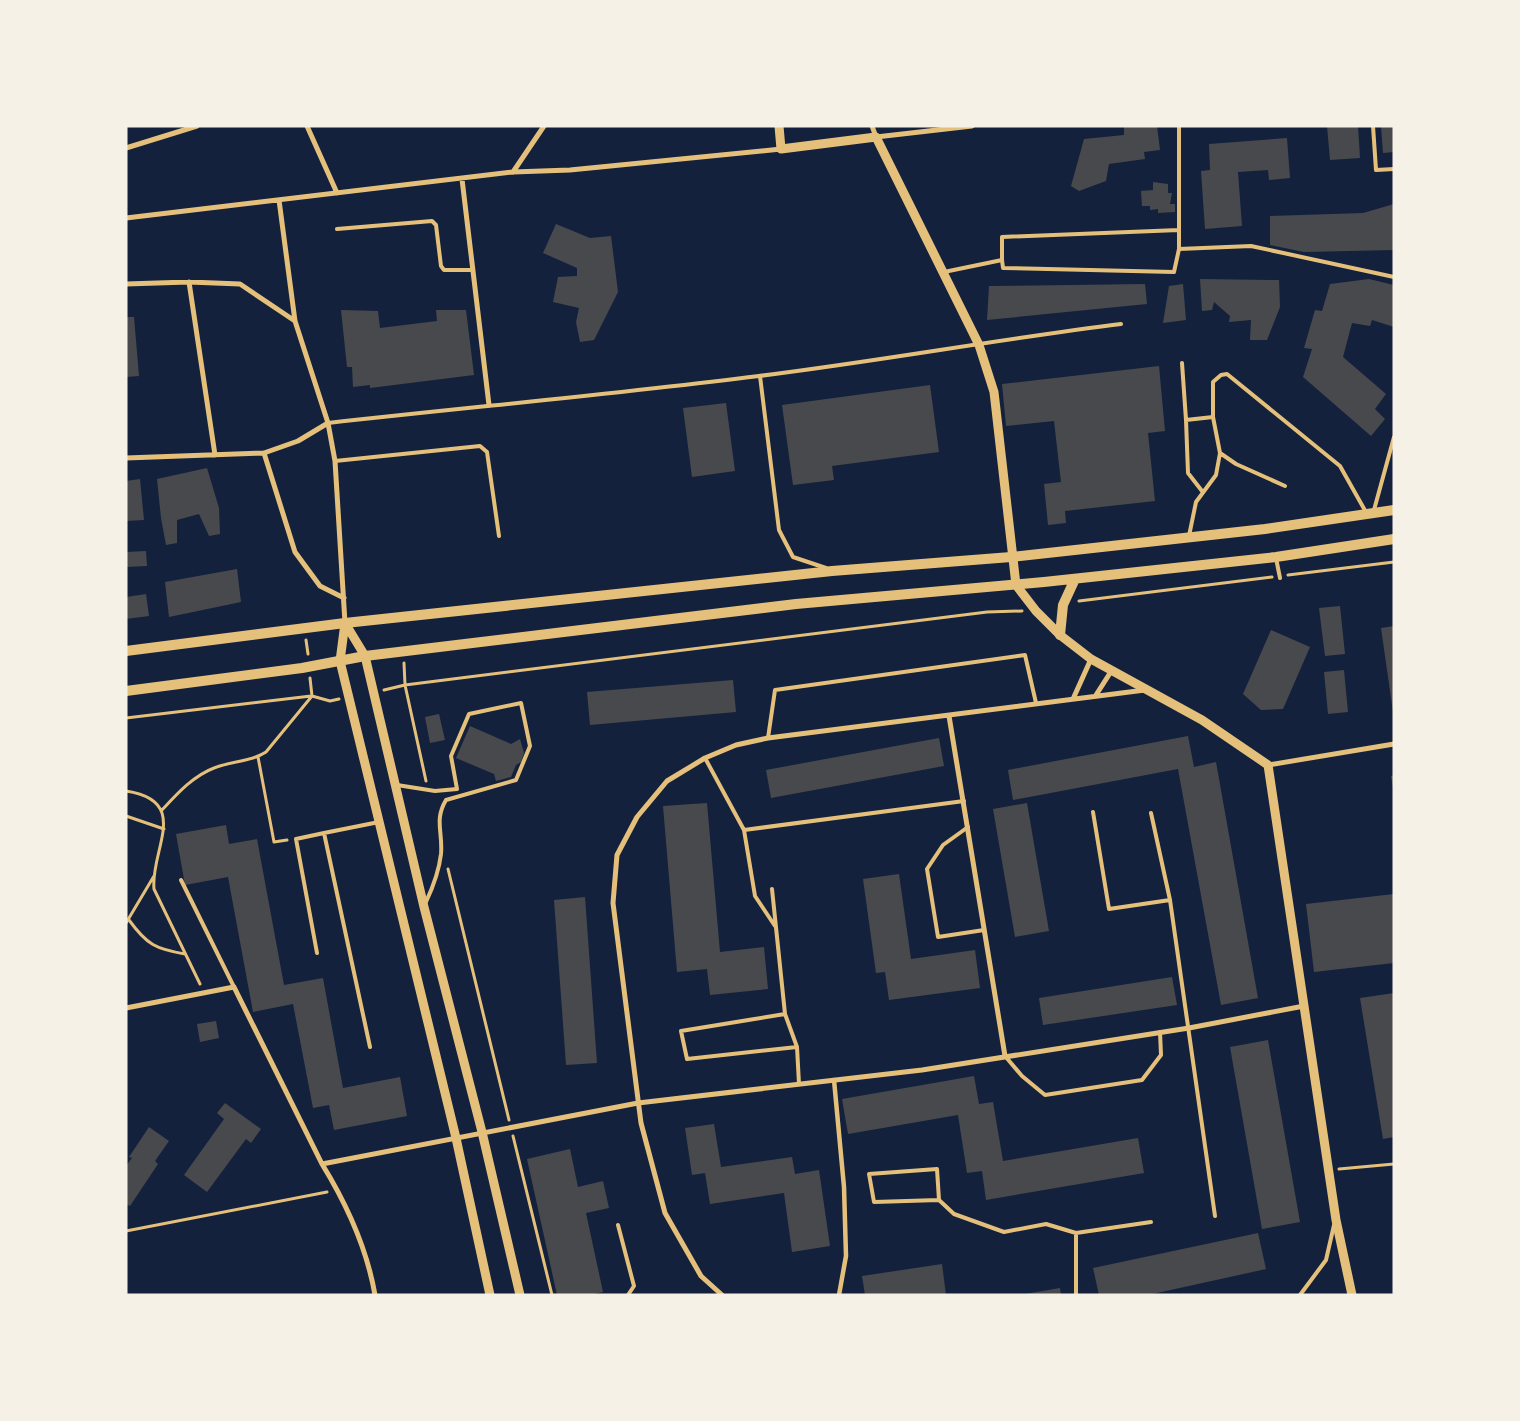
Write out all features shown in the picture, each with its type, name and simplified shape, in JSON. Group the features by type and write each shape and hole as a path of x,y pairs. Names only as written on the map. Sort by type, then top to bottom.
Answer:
{"main road":[{"path":"126,651 345,623 832,571 1011,557 1265,529 1394,510"},
{"path":"126,691 365,656 796,604 1075,579 1276,557 1394,539"},
{"path":"1060,635 1064,605 1075,579"}],"street":[{"path":"126,148 197,126"},
{"path":"307,126 337,193"},
{"path":"513,172 544,126"},
{"path":"779,126 781,148"},
{"path":"872,126 979,345 994,392 1011,557 1016,585 1036,611 1060,635 1091,658 1202,720 1268,765 1394,744"},
{"path":"126,218 513,172 570,170 972,126"},
{"path":"462,179 489,405"},
{"path":"279,200 295,321 328,423 335,461 345,623 340,661 456,1138 490,1295"},
{"path":"126,284 189,282 240,284 295,321"},
{"path":"189,282 215,455"},
{"path":"126,458 264,453 298,441 328,423"},
{"path":"264,453 295,552 320,586 344,598"},
{"path":"345,623 365,656 424,906 482,1132 520,1295"},
{"path":"1073,698 1091,658"},
{"path":"1096,696 1103,688 1112,670"},
{"path":"722,1295 701,1276 666,1213 641,1124 613,903 617,855 637,817 667,781 705,758 736,745 768,738 1148,689"},
{"path":"949,716 1005,1056"},
{"path":"1268,765 1328,1170 1336,1220 1352,1295"},
{"path":"126,1008 234,987 322,1164 338,1190 360,1241 375,1295"},
{"path":"322,1164 638,1103 922,1070 1189,1028 1304,1006"},
{"path":"834,1080 844,1187 846,1256 839,1295"}],"lane":[{"path":"1179,126 1179,230 1179,249 1174,272 1003,268 1002,237 1179,230"},
{"path":"1373,126 1376,170 1394,169"},
{"path":"337,229 432,221 436,225 441,266 444,270 473,270"},
{"path":"1179,249 1251,246 1394,277"},
{"path":"943,273 1002,260"},
{"path":"328,423 760,376 979,345 1016,337 1121,324"},
{"path":"1182,363 1188,473 1202,491"},
{"path":"1189,537 1192,514 1202,491 1216,475 1220,453 1213,417 1212,382 1221,374 1227,374 1340,466 1370,513"},
{"path":"760,376 779,530 793,557 832,571"},
{"path":"1186,420 1213,417"},
{"path":"1370,513 1394,437"},
{"path":"335,461 480,446 488,452 500,536"},
{"path":"1220,453 1236,464 1285,486"},
{"path":"1276,557 1280,577"},
{"path":"768,738 775,690 1025,655 1036,703"},
{"path":"424,906 435,882 441,853 439,812 446,800 458,797 516,780 530,746 521,703 469,714 451,756 458,797"},
{"path":"705,758 744,830 755,896 776,928"},
{"path":"395,784 428,790 457,789"},
{"path":"744,830 964,801"},
{"path":"1093,812 1109,908 1170,900"},
{"path":"1151,813 1170,900 1215,1216"},
{"path":"317,953 296,839 379,822"},
{"path":"968,827 943,845 927,869 938,937 984,930"},
{"path":"324,833 370,1047"},
{"path":"181,880 234,987"},
{"path":"772,889 785,1014 797,1047 799,1084"},
{"path":"785,1014 681,1031 687,1059 797,1047"},
{"path":"1005,1056 1022,1076 1044,1095 1142,1080 1160,1055 1160,1032"},
{"path":"939,1200 874,1202 869,1174 936,1169 939,1200 954,1214 1004,1232 1046,1224 1076,1233 1151,1222"},
{"path":"1300,1295 1326,1260 1336,1220"},
{"path":"618,1225 634,1286 628,1295"},
{"path":"1076,1233 1076,1295"}],"path":[{"path":"1064,605 1083,600 1394,562"},
{"path":"428,790 405,685 987,612 1036,611"},
{"path":"126,718 312,696 266,752 258,757 213,768 195,779 162,810"},
{"path":"258,757 274,842 296,839"},
{"path":"126,791 138,793 162,810 165,821 154,875 128,922 150,944 160,949 185,954"},
{"path":"126,816 164,829"},
{"path":"441,853 450,873 552,1295"},
{"path":"154,875 156,895 204,992"},
{"path":"1328,1170 1394,1164"},
{"path":"126,1232 338,1190"}],"building":[{"path":"1157,126 1160,150 1144,152 1145,159 1109,164 1106,181 1079,191 1071,186 1084,139 1124,135 1124,127"},
{"path":"1327,126 1358,126 1360,158 1330,160"},
{"path":"1381,126 1394,126 1394,152 1383,153"},
{"path":"1287,138 1290,178 1269,180 1268,170 1238,172 1242,226 1205,229 1201,171 1210,170 1209,144"},
{"path":"1153,182 1168,184 1168,193 1172,193 1170,204 1175,204 1175,212 1158,213 1158,209 1150,210 1150,206 1142,206 1141,191 1153,190"},
{"path":"1394,204 1394,250 1304,252 1270,245 1270,216 1363,213"},
{"path":"556,224 590,238 611,236 618,292 594,340 580,342 576,322 579,308 553,302 558,277 577,276 577,268 543,253"},
{"path":"1200,279 1279,280 1280,307 1267,340 1250,340 1251,320 1229,322 1230,316 1214,302 1212,310 1202,311"},
{"path":"1369,279 1394,285 1394,327 1372,320 1370,326 1352,323 1343,357 1386,394 1375,409 1385,419 1371,436 1303,377 1312,349 1304,348 1315,310 1322,311 1330,284"},
{"path":"1145,284 1147,304 987,320 989,286"},
{"path":"1183,284 1186,320 1163,323 1169,286"},
{"path":"341,310 378,311 380,328 437,321 436,310 466,310 474,375 370,388 370,385 353,387 352,367 347,367"},
{"path":"126,317 134,317 139,376 126,377"},
{"path":"1159,366 1165,431 1148,433 1155,501 1065,511 1066,523 1048,525 1044,484 1061,482 1054,421 1006,426 1002,384"},
{"path":"930,385 939,452 832,466 834,480 793,485 782,405"},
{"path":"726,403 735,471 692,477 683,408"},
{"path":"207,468 219,508 220,534 209,536 199,514 177,520 177,543 166,545 157,479"},
{"path":"140,479 144,520 126,521 126,481"},
{"path":"146,551 147,566 126,567 126,552"},
{"path":"237,569 241,602 169,617 165,582"},
{"path":"146,594 149,616 126,619 126,597"},
{"path":"1340,606 1345,654 1325,656 1319,608"},
{"path":"1394,626 1394,712 1393,712 1381,628"},
{"path":"1271,630 1310,647 1283,709 1261,710 1243,694"},
{"path":"1344,670 1348,712 1328,714 1324,672"},
{"path":"733,680 736,712 590,725 587,692"},
{"path":"439,714 445,740 430,743 425,717"},
{"path":"470,726 511,744 520,739 524,753 521,762 516,765 511,777 496,781 494,774 456,758"},
{"path":"1188,736 1194,767 1216,762 1258,998 1221,1005 1178,769 1013,800 1008,770"},
{"path":"939,738 944,766 771,798 766,770"},
{"path":"1394,775 1394,788 1393,788 1391,776"},
{"path":"707,803 720,952 764,947 768,989 710,995 707,969 677,972 663,806"},
{"path":"1027,803 1049,931 1015,937 993,809"},
{"path":"226,825 229,844 257,839 284,985 323,978 343,1088 400,1077 407,1116 334,1130 329,1105 313,1108 293,1004 253,1012 228,877 185,885 176,834"},
{"path":"899,874 911,959 975,950 980,988 889,1000 885,972 876,973 863,879"},
{"path":"1394,894 1394,963 1314,972 1306,904"},
{"path":"585,897 597,1063 566,1065 554,900"},
{"path":"1172,977 1177,1005 1043,1025 1039,998"},
{"path":"1394,993 1394,1137 1383,1139 1360,998"},
{"path":"216,1021 219,1038 200,1042 197,1024"},
{"path":"1268,1040 1300,1222 1262,1229 1230,1047"},
{"path":"974,1076 979,1104 993,1102 1003,1161 1138,1138 1144,1173 986,1200 982,1171 967,1173 958,1115 848,1134 842,1099"},
{"path":"225,1103 261,1129 251,1143 246,1139 207,1192 184,1175 224,1119 217,1113"},
{"path":"714,1124 721,1167 792,1157 795,1174 819,1170 830,1246 792,1252 784,1193 710,1204 705,1173 692,1175 685,1128"},
{"path":"149,1127 169,1141 155,1161 158,1164 130,1206 126,1204 126,1166 132,1158 129,1157"},
{"path":"570,1149 578,1187 603,1181 609,1208 586,1213 603,1292 589,1295 557,1295 527,1159"},
{"path":"1258,1233 1266,1269 1148,1295 1099,1295 1093,1268"},
{"path":"942,1264 946,1295 865,1295 862,1276"},
{"path":"1060,1288 1061,1295 1025,1295 1025,1294"}]}
